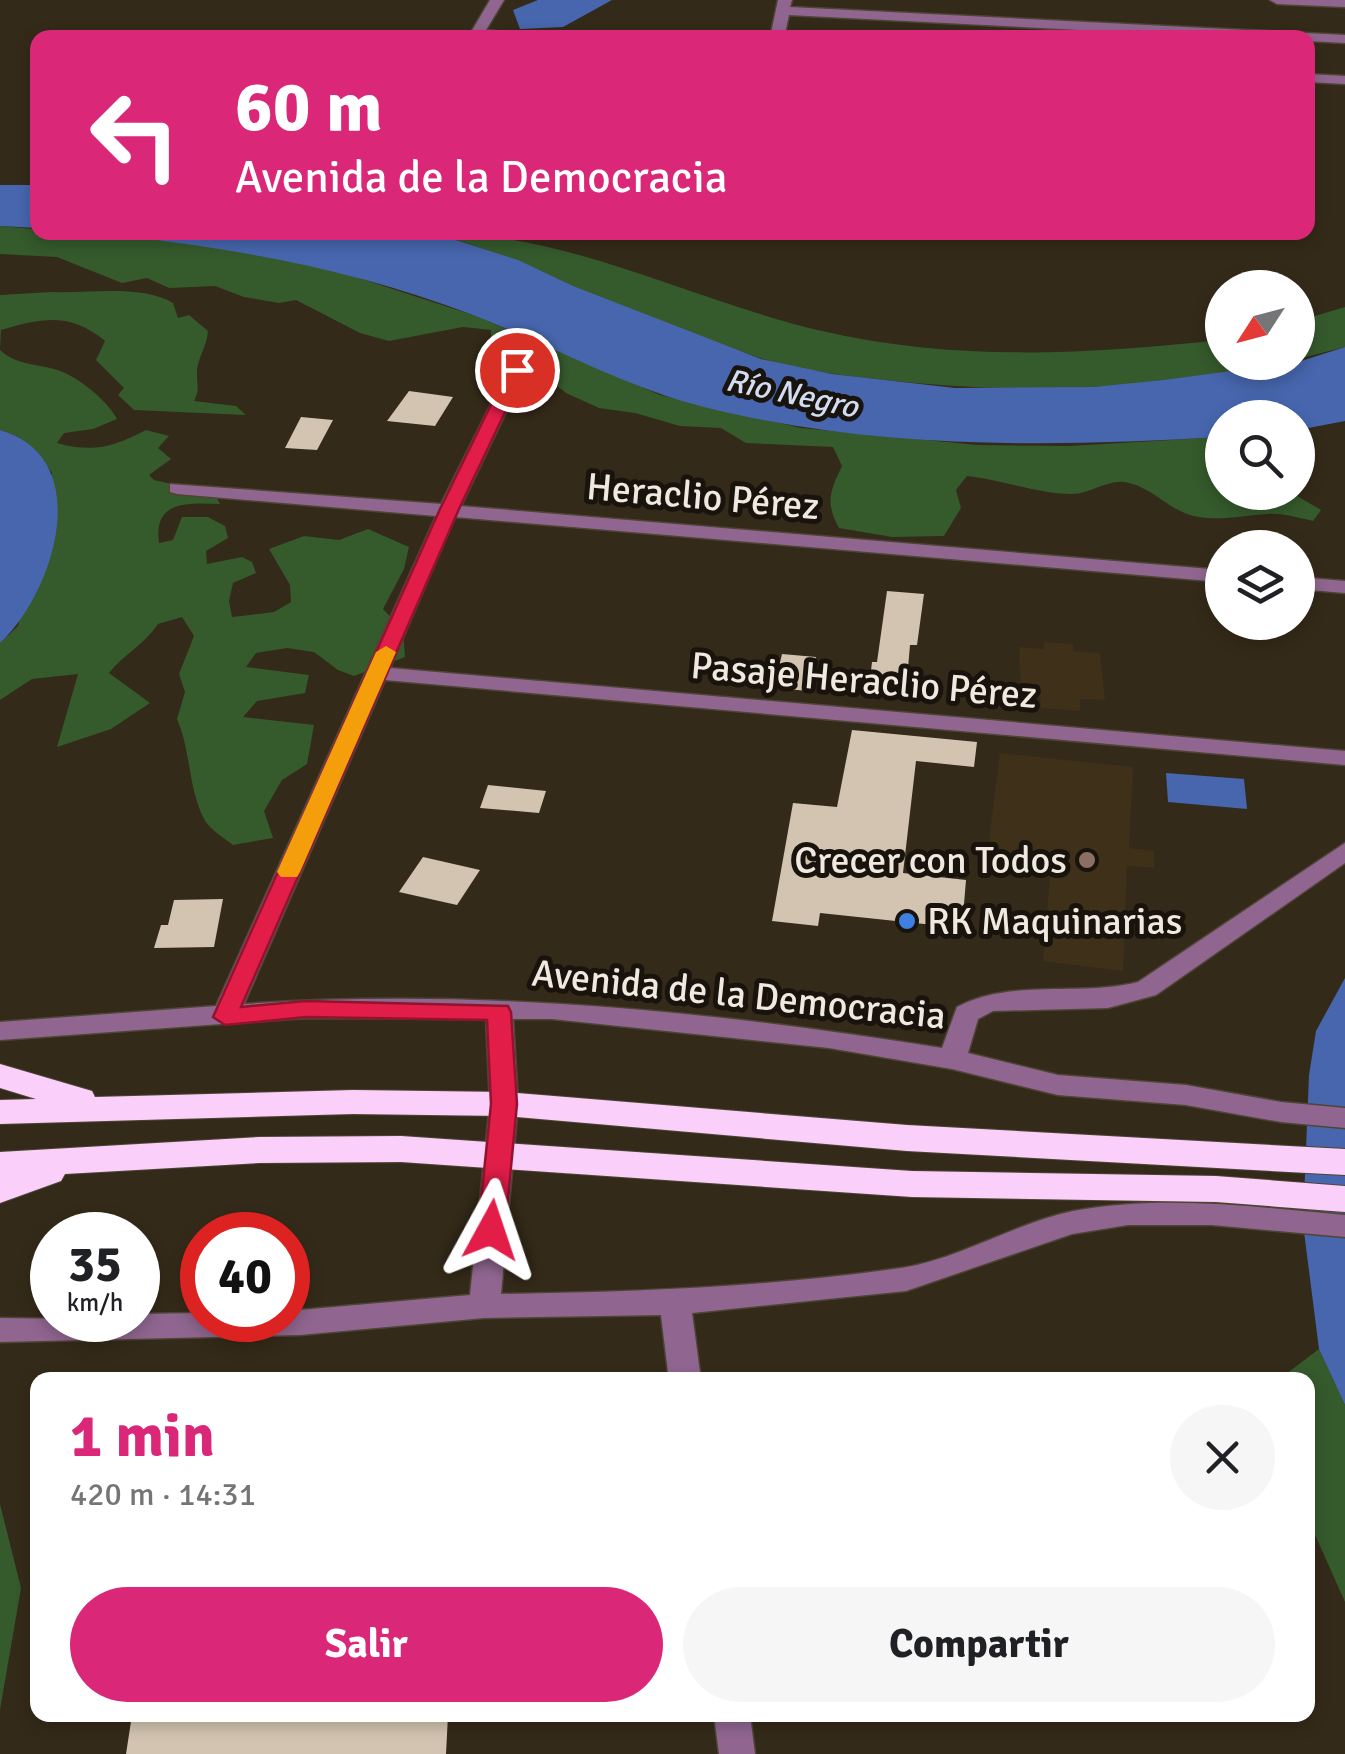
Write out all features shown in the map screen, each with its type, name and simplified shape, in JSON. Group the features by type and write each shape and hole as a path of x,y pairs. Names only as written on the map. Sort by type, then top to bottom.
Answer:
{"highway":[{"path":"0,1076 102,1106"},
{"path":"0,1112 102,1106 353,1102 504,1104 907,1138 1345,1162"},
{"path":"0,1165 294,1150 498,1154 1214,1202 1345,1199"},
{"path":"0,1190 89,1158"}],"street":[{"path":"478,30 497,0"},
{"path":"1276,0 1345,2"},
{"path":"784,6 1163,30"},
{"path":"1315,38 1345,40"},
{"path":"1315,78 1345,80"},
{"path":"225,1017 450,509 517,370"},
{"name":"Heraclio Pérez","path":"177,488 1205,575"},
{"path":"1315,584 1345,587"},
{"name":"Pasaje Heraclio Pérez","path":"376,674 1345,758"},
{"path":"952,1059 966,1014 988,1002 1108,1000 1147,989 1345,851"},
{"name":"Avenida de la Democracia","path":"0,1031 306,1009 552,1010 828,1039 952,1059 1058,1084 1186,1096 1345,1118"},
{"path":"484,1306 504,1104 499,1012"},
{"path":"0,1330 300,1323 484,1306 674,1303 906,1279 1070,1223 1214,1202 1345,1226"},
{"path":"674,1303 684,1372"},
{"path":"733,1722 738,1754"}],"shaded area":[{"path":"1044,642 1073,644 1074,651 1100,653 1105,700 1080,699 1080,711 1041,708 1040,697 1021,696 1019,647 1044,649"},
{"name":"Crecer con Todos","path":"1000,753 1133,767 1129,848 1154,851 1154,868 1127,866 1123,971 1043,961 1051,864 987,857"}],"green space":[{"path":"0,226 30,229 30,240 189,243 334,270 476,316 660,395 801,428 978,445 1069,446 1205,438 1205,510 1315,510 1315,506 1321,510 1313,521 1273,514 1208,518 1189,515 1124,482 1072,494 967,476 956,490 961,508 944,536 892,537 839,528 831,497 842,466 833,447 746,443 721,428 680,426 599,408 566,393 521,356 491,346 491,330 463,327 389,341 360,333 296,300 279,303 244,297 215,286 169,288 147,278 122,283 57,257 0,254"},
{"path":"454,240 533,244 630,270 774,318 872,341 1022,352 1205,342 1205,376 1134,384 1034,388 884,380 772,362"},
{"path":"130,292 173,303 178,318 189,315 208,331 198,364 194,401 236,406 246,415 134,410 118,395 124,388 96,360 105,341 80,325 55,320 1,330 0,349 0,295"},
{"path":"1345,307 1345,347 1315,355 1315,316"},
{"path":"0,350 16,360 76,379 102,400 117,419 93,429 64,433 57,443 103,447 146,430 169,436 158,448 171,459 149,475 154,480 215,494 220,504 185,505 167,512 159,529 159,543 173,540 182,517 208,517 225,526 228,538 206,551 207,564 242,557 252,562 256,573 233,583 229,601 232,617 274,612 291,602 290,585 269,549 304,536 339,540 368,529 409,547 404,569 383,609 403,630 405,657 354,676 338,670 314,652 287,648 256,653 246,667 309,675 305,693 257,701 243,717 314,725 307,764 282,780 264,811 273,838 233,845 209,826 199,807 177,719 185,692 179,674 194,636 182,617 158,624 109,673 150,703 111,729 57,747 78,674 32,679 0,700 0,643 18,626 52,473 30,446 0,430"},
{"path":"1319,1349 1345,1405 1345,1602 1315,1535 1315,1372 1289,1372"},
{"path":"0,1504 21,1588 0,1710"}],"water":[{"path":"538,0 612,0 563,27 520,29 513,10"},
{"path":"0,185 30,185 30,228 0,226"},
{"name":"Río Negro","path":"149,240 456,240 518,260 573,286 761,359 832,374 955,388 1093,387 1205,374 1205,380 1315,380 1315,357 1345,347 1345,421 1315,427 1315,400 1205,400 1205,438 1092,443 962,442 833,431 768,421 674,399 426,298 332,271 238,252"},
{"path":"0,430 30,445 49,468 57,497 57,528 36,593 0,643"},
{"path":"1166,773 1244,779 1247,809 1168,802"},
{"path":"1345,978 1345,1405 1319,1349 1303,1224 1309,1075 1316,1031"}],"building":[{"path":"409,391 453,397 435,426 387,421"},
{"path":"301,417 333,420 317,450 285,448"},
{"path":"887,591 924,594 917,645 910,645 906,691 869,688 872,662 877,662"},
{"path":"782,654 816,657 809,691 774,688"},
{"path":"852,730 977,742 974,767 916,761 903,873 966,880 962,928 820,913 818,926 772,921 793,803 837,807"},
{"path":"488,785 546,791 539,813 480,808"},
{"path":"423,857 480,870 457,905 399,892"},
{"path":"223,899 214,947 154,948 161,925 168,925 174,900"},
{"path":"131,1722 448,1722 446,1754 126,1754"}],"slow traffic":[{"path":"289,872 386,652"}],"place":[{"name":"Crecer con Todos","path":"1087,860"},
{"name":"RK Maquinarias","path":"907,921"}],"route":[{"path":"491,1230 504,1104 499,1012 306,1009 225,1017 450,509 517,370"}]}
